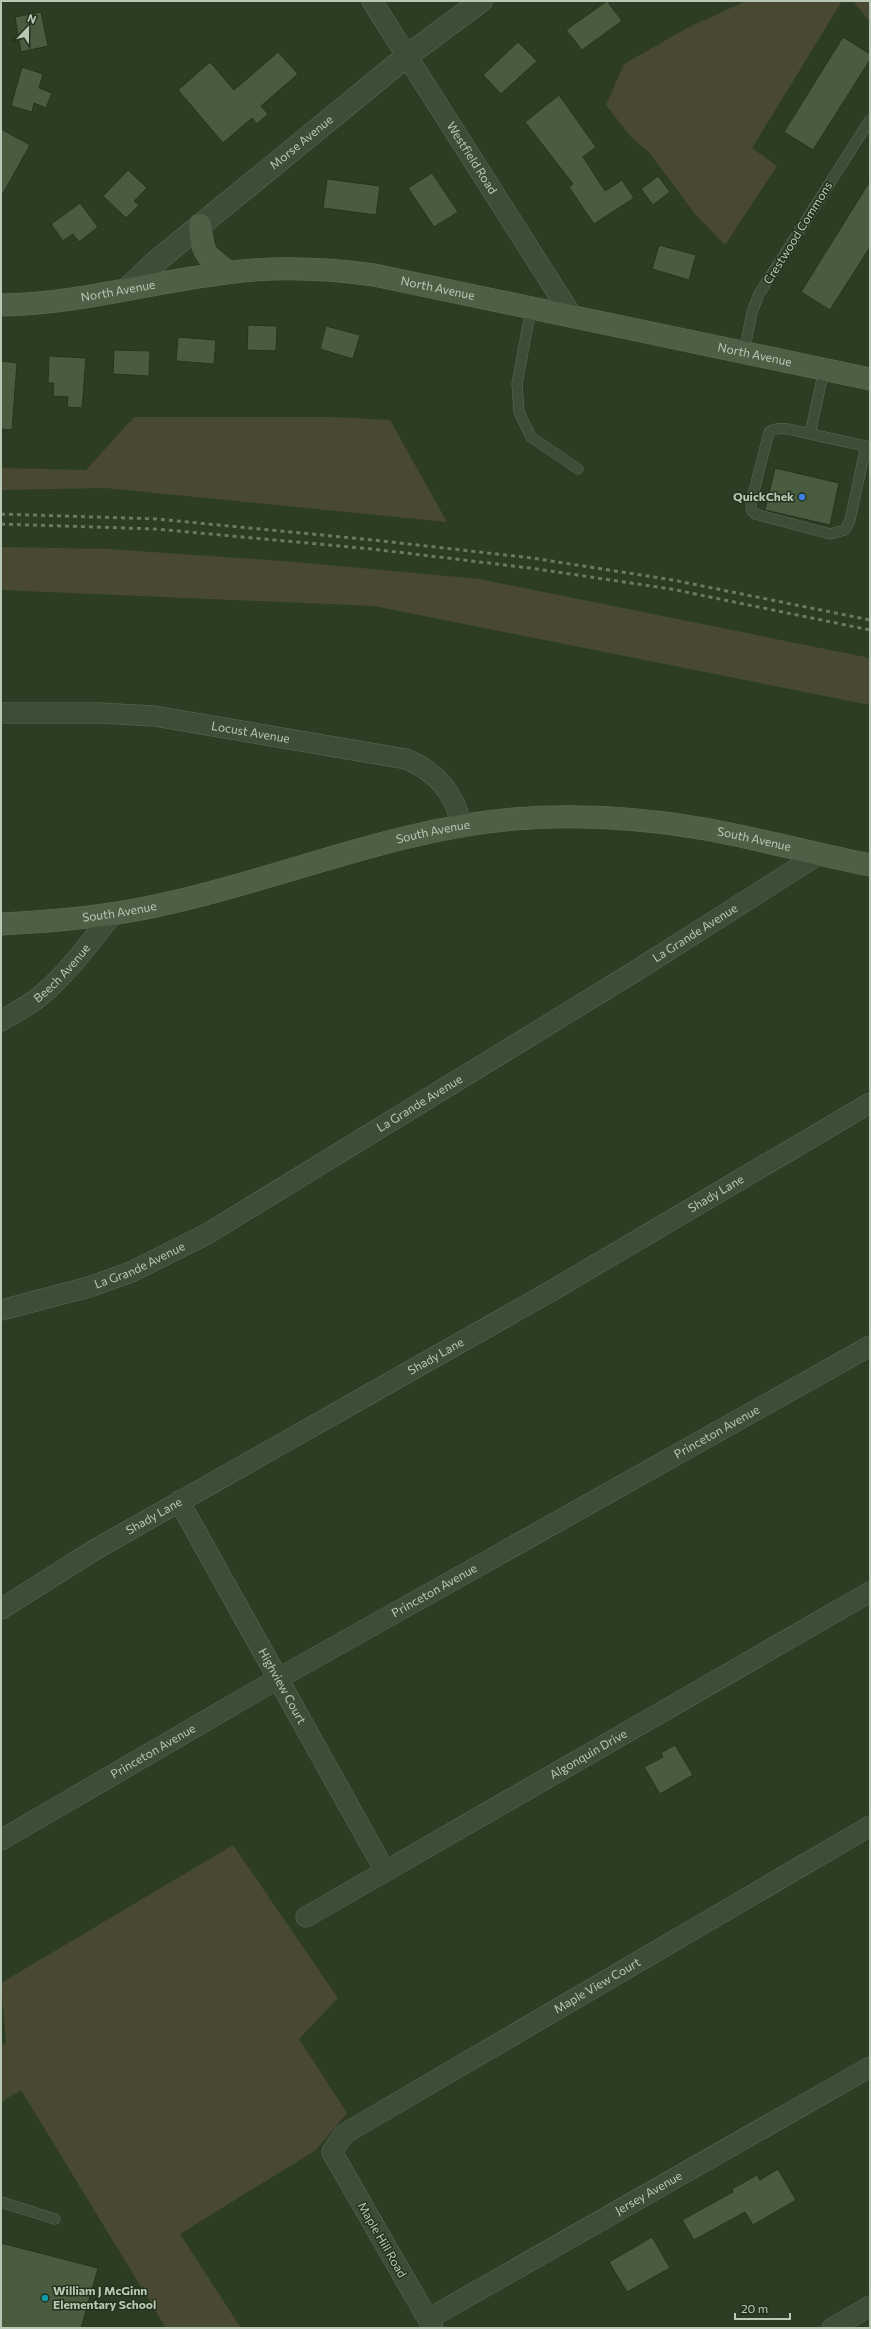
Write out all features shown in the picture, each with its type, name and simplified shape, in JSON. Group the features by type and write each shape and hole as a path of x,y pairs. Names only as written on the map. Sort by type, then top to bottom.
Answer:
{"main road":[{"path":"200,225 202,248 209,257 228,272"},
{"name":"North Avenue","path":"1,305 52,302 228,272 288,268 334,269 374,275 870,379"},
{"name":"South Avenue","path":"1,924 112,915 173,902 426,832 513,819 575,817 649,821 706,829 818,855 870,865"}],"street":[{"name":"Westfield Road","path":"372,1 572,316"},
{"name":"Morse Avenue","path":"127,290 153,264 407,56 481,1"},
{"name":"Locust Avenue","path":"1,713 99,713 154,716 406,759 421,765 435,774 446,787 454,801 462,827"},
{"name":"La Grande Avenue","path":"1,1310 89,1287 131,1272 207,1234 634,972 818,855"},
{"name":"Beech Avenue","path":"1,1021 26,1007 62,976 112,915"},
{"name":"Shady Lane","path":"1,1609 96,1549 553,1290 870,1103"},
{"name":"Princeton Avenue","path":"1,1840 279,1678 870,1346"},
{"name":"Highview Court","path":"179,1501 279,1678 385,1871"},
{"name":"Algonquin Drive","path":"306,1917 870,1592"},
{"name":"Maple View Court","path":"332,2152 344,2134 870,1826"},
{"name":"Jersey Avenue","path":"430,2324 870,2067"},
{"name":"Maple Hill Road","path":"332,2152 430,2324"},
{"path":"832,2328 870,2306"}],"lane":[{"name":"Crestwood Commons","path":"744,353 752,312 759,294 870,120"},
{"path":"531,308 517,384 519,412 531,437 578,469"},
{"path":"810,434 824,370"},
{"path":"774,428 780,428 810,434 868,446 850,520 845,530 830,534 755,514 752,511 751,503 769,432 774,428"},
{"path":"1,2202 55,2219"}],"green space":[{"path":"746,1 842,1 752,148 777,166 725,245 695,214 649,152 631,137 606,105 624,64 687,28"},
{"path":"853,1 870,1 870,22"},
{"path":"134,417 332,417 390,420 447,522 105,488 1,490 1,468 86,470"},
{"path":"1,547 109,549 296,562 479,579 870,658 870,705 374,606 1,590"},
{"path":"233,1845 338,1998 299,2039 347,2113 316,2150 180,2234 241,2328 166,2328 21,2090 1,2102 1,2047 6,2043 1,1983"}],"building":[{"path":"607,1 622,21 582,50 566,30"},
{"path":"41,12 48,46 21,52 15,17"},
{"path":"843,37 870,54 870,60 813,150 784,132"},
{"path":"518,42 537,61 501,94 483,75"},
{"path":"278,52 298,74 261,106 268,114 257,124 252,118 223,143 178,90 210,62 234,90"},
{"path":"22,67 43,74 39,88 52,93 46,108 34,103 32,112 11,106"},
{"path":"559,95 596,147 583,157 605,191 622,180 634,198 594,224 569,187 573,184 525,122"},
{"path":"1,129 30,145 1,197"},
{"path":"128,170 147,188 134,201 139,205 126,218 103,196"},
{"path":"432,173 458,212 434,227 408,188"},
{"path":"658,176 670,192 653,205 641,189"},
{"path":"327,179 380,186 376,215 323,208"},
{"path":"870,181 870,247 830,310 801,292"},
{"path":"80,203 98,227 79,242 73,234 63,241 51,224"},
{"path":"659,245 696,255 689,280 652,269"},
{"path":"248,325 277,326 276,351 247,350"},
{"path":"326,326 360,335 353,359 320,349"},
{"path":"178,337 216,340 214,364 176,361"},
{"path":"114,350 150,351 149,376 113,374"},
{"path":"49,356 86,358 82,408 67,407 68,397 53,396 54,383 48,383"},
{"path":"1,361 17,363 12,430 1,429"},
{"name":"QuickChek","path":"775,468 839,483 830,525 765,510"},
{"path":"675,1745 693,1775 660,1794 644,1767 663,1757 661,1753"},
{"path":"778,2169 796,2200 753,2225 745,2212 694,2240 682,2220 733,2192 732,2189 757,2175 760,2180"},
{"path":"652,2237 670,2268 627,2292 609,2262"},
{"name":"William J McGinn Elementary School","path":"1,2243 98,2268 81,2328 1,2328"}],"railway":[{"path":"1,514 157,519 373,540 532,558 673,580 870,620"},
{"path":"1,524 156,529 372,549 530,568 671,589 870,630"}],"place":[{"name":"QuickChek","path":"802,497"},
{"name":"William J McGinn Elementary School","path":"45,2298"}]}
